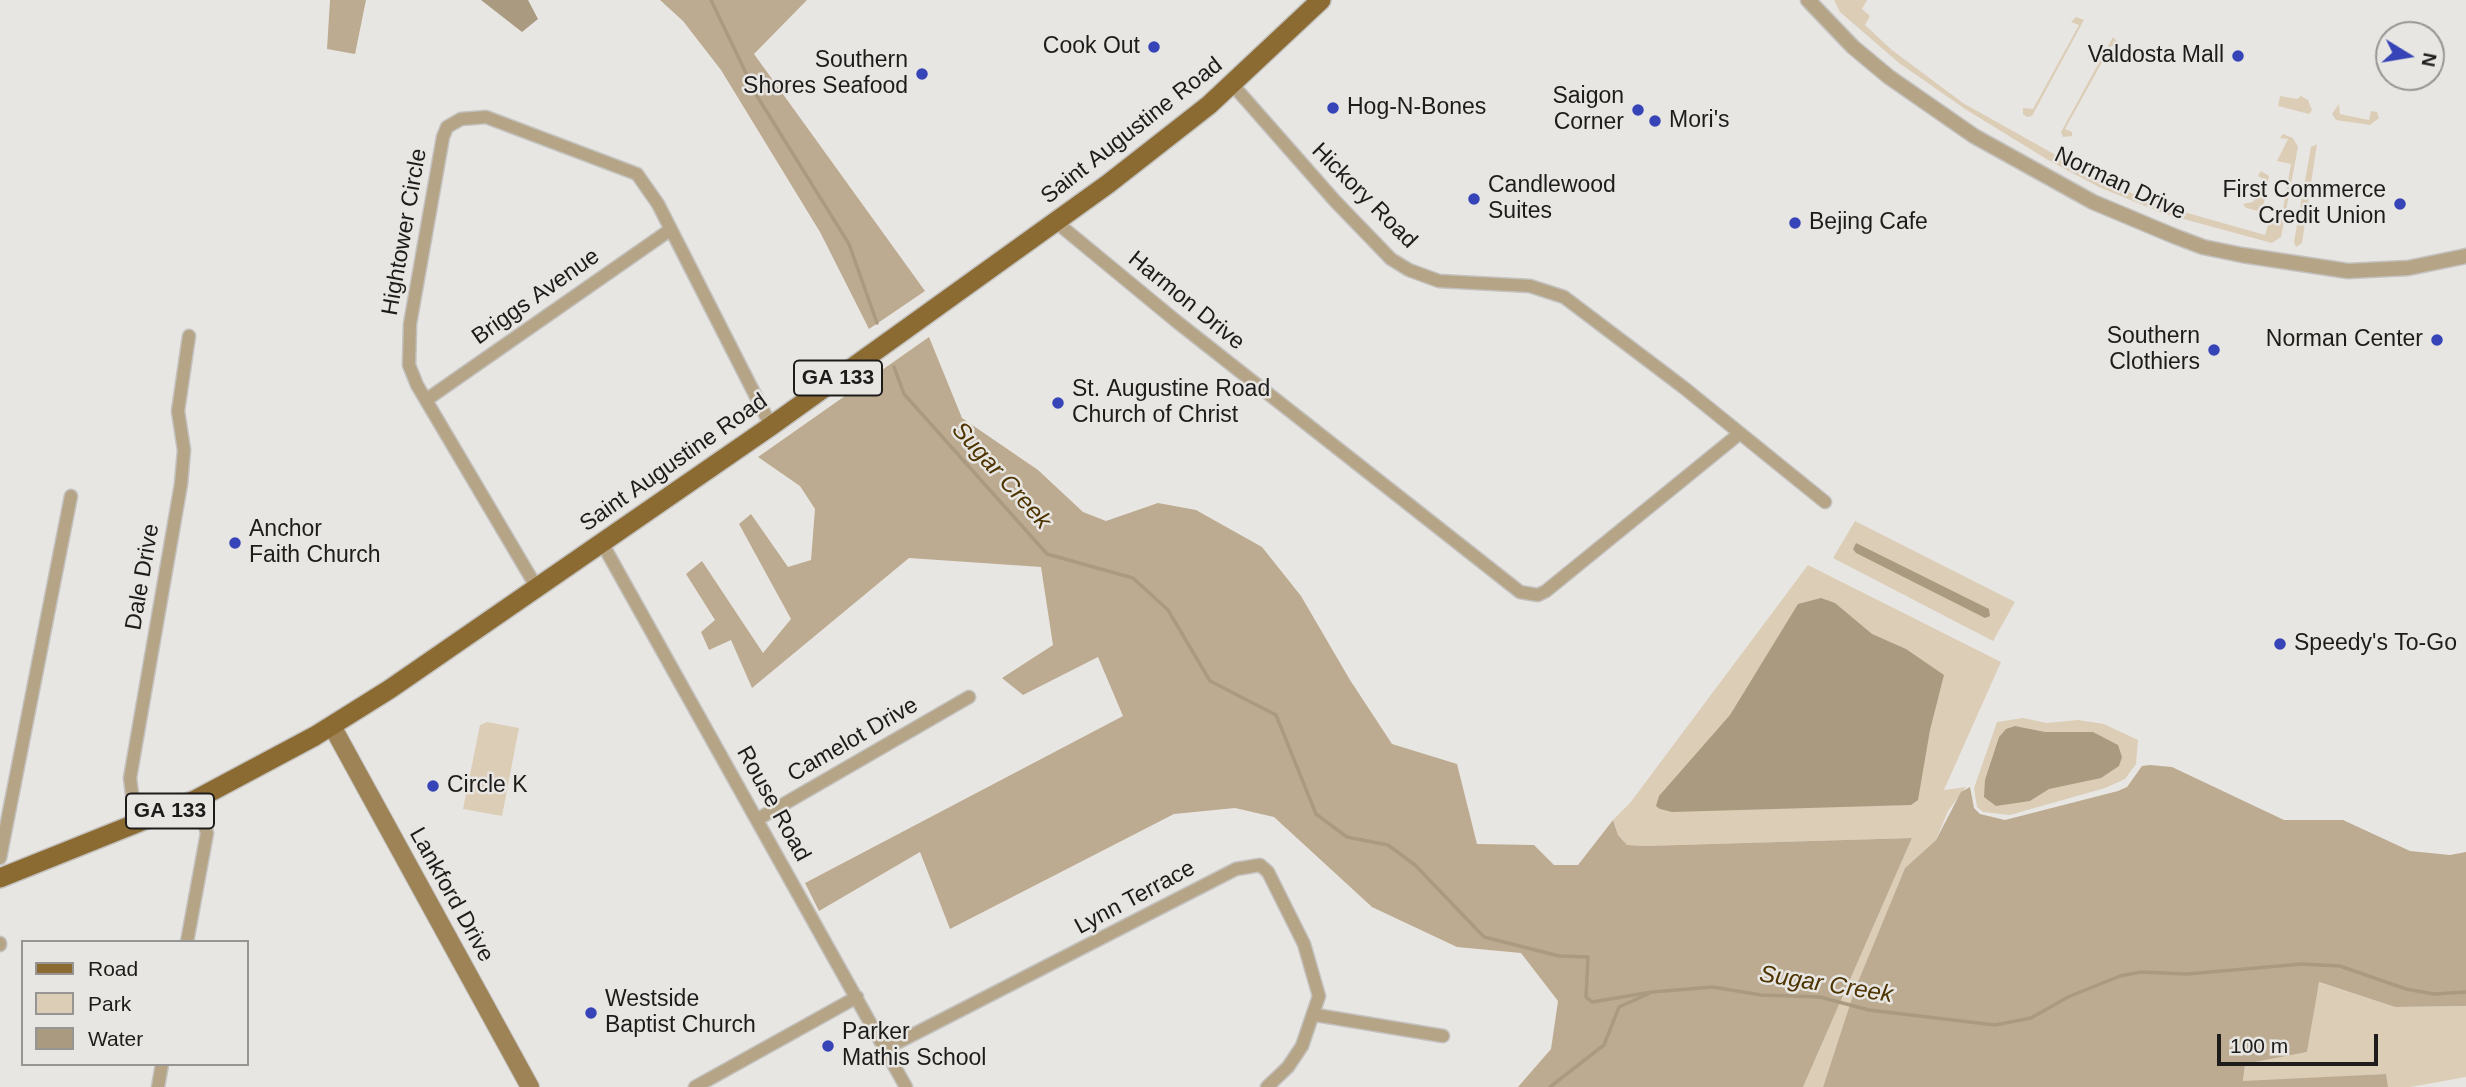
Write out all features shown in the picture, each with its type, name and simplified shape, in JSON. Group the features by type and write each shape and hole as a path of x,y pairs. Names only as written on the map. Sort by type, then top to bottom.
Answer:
{"main road":[{"name":"Saint Augustine Road","path":"0,878 197,799 332,726 771,426 1056,222 1232,84 1321,0"},
{"name":"Lankford Drive","path":"332,726 530,1087"}],"street":[{"name":"Norman Drive","path":"1808,0 1853,47 1889,78 1974,136 2093,202 2174,236 2203,247 2242,255 2348,271 2408,268 2466,256"},
{"name":"Hickory Road","path":"1232,84 1335,201 1391,259 1409,270 1439,281 1530,285 1564,298 1683,387 1825,502"},
{"name":"Hightower Circle","path":"537,588 413,376 408,348 443,137 447,127 461,119 486,117 637,174 648,186 771,426"},
{"name":"Harmon Drive","path":"1056,222 1520,592 1530,595 1546,591 1739,434"},
{"name":"Briggs Avenue","path":"426,400 670,230"},
{"name":"Dale Drive","path":"136,825 130,778 181,484 184,450 177,411 189,336"},
{"path":"0,858 71,496"},
{"name":"Rouse Road","path":"602,543 906,1087"},
{"name":"Camelot Drive","path":"758,819 969,697"},
{"path":"187,940 207,833 197,799"},
{"name":"Lynn Terrace","path":"885,1049 1247,865 1260,865 1268,872 1304,944 1319,996 1315,1015"},
{"path":"695,1087 857,996"},
{"path":"1267,1087 1288,1068 1302,1046 1315,1015 1443,1036"},
{"path":"158,1087 162,1066"}],"green space":[{"path":"1834,0 1867,0 1862,9 1870,16 1865,25 1892,50 1963,103 2102,181 2163,206 2265,235 2270,219 2281,220 2291,164 2277,161 2288,139 2280,138 2283,134 2293,138 2298,147 2281,237 2272,243 2165,214 2101,188 2048,160 1965,109 1899,63 1840,12"},
{"path":"2076,17 2084,20 2032,116 2027,117 2023,114 2023,108 2033,109 2079,25 2071,22"},
{"path":"2113,37 2121,46 2111,46 2065,129 2072,132 2072,136 2063,137 2061,132"},
{"path":"2280,96 2297,99 2301,96 2308,100 2312,110 2309,114 2278,106"},
{"path":"2339,104 2340,114 2369,120 2371,111 2377,112 2379,118 2370,125 2336,120 2332,114"},
{"path":"2317,144 2302,243 2296,247 2294,242 2311,147"},
{"path":"2261,171 2269,176 2263,208 2258,211 2246,208 2243,204 2253,202 2266,180 2258,176"},
{"path":"1855,521 2015,602 1993,641 1833,558"},
{"path":"1808,565 2001,662 1944,790 1966,787 1948,811 1936,840 1905,868 1855,989 1823,1087 1803,1087 1912,838 1627,845 1618,835 1613,820 1630,803"},
{"path":"2023,718 2047,723 2078,720 2104,724 2138,740 2136,764 2125,779 2105,788 2010,815 1983,812 1977,807 1974,788 1997,722"},
{"path":"487,722 519,728 502,816 463,809 480,725"},
{"path":"2318,982 2395,1007 2466,1006 2466,1077 2410,1087 2388,1087 2385,1074 2243,1082 2245,1064 2307,1052"}],"shaded area":[{"path":"330,0 366,0 355,54 327,49"},
{"path":"660,0 807,0 754,54 925,291 869,329 820,232 721,70 683,21"},
{"path":"929,337 962,418 1038,470 1083,512 1106,521 1158,503 1196,510 1262,547 1301,596 1350,680 1392,744 1457,764 1477,844 1534,845 1554,865 1578,865 1613,820 1618,835 1627,845 1912,838 1803,1087 1518,1087 1551,1049 1558,1001 1521,953 1457,947 1372,907 1274,817 1235,808 1174,814 950,929 920,852 819,911 805,883 1123,716 1098,657 1023,695 1002,678 1053,645 1041,567 909,558 752,688 731,640 709,650 701,632 715,620 686,574 702,561 763,653 791,619 739,524 751,514 788,567 811,560 815,509 800,486 758,457"},
{"path":"2142,766 2172,767 2284,820 2343,820 2410,851 2450,855 2466,852 2466,1006 2395,1007 2319,982 2307,1052 2245,1064 2243,1081 2386,1074 2388,1087 1823,1087 1855,989 1905,868 1936,840 1961,792 1970,787 1974,808 1980,814 2005,820 2118,791 2127,787"}],"water":[{"path":"481,0 528,0 538,19 522,32"},
{"path":"1856,543 1989,609 1990,616 1985,618 1856,553 1853,549"},
{"path":"1821,598 1835,603 1872,634 1906,649 1944,675 1930,730 1918,800 1911,805 1672,812 1656,806 1659,796 1730,715 1798,604"},
{"path":"2015,726 2045,732 2093,732 2118,745 2122,757 2119,766 2101,778 2049,789 2030,801 1996,806 1984,797 1985,780 1999,737 2006,729"}],"waterway":[{"name":"Sugar Creek","path":"711,0 757,96 849,244 877,323"},
{"name":"Sugar Creek","path":"894,367 904,394 1047,554 1133,578 1168,610 1210,681 1276,715 1316,814 1347,837 1388,845 1415,865 1484,937 1559,956 1588,957 1586,997 1592,1002 1652,992 1713,987 1761,995 1820,997 1869,1010 1995,1025 2031,1018 2068,997 2120,976 2141,972 2187,974 2302,964 2340,966 2406,989 2434,994 2466,992"},
{"path":"1550,1087 1604,1045 1619,1007 1648,994"}],"place":[{"name":"Cook Out","path":"1154,47"},
{"name":"Valdosta Mall","path":"2238,56"},
{"name":"Southern Shores Seafood","path":"922,74"},
{"name":"Hog-N-Bones","path":"1333,108"},
{"name":"Saigon Corner","path":"1638,110"},
{"name":"Mori's","path":"1655,121"},
{"name":"Candlewood Suites","path":"1474,199"},
{"name":"First Commerce Credit Union","path":"2400,204"},
{"name":"Bejing Cafe","path":"1795,223"},
{"name":"Norman Center","path":"2437,340"},
{"name":"Southern Clothiers","path":"2214,350"},
{"name":"St. Augustine Road Church of Christ","path":"1058,403"},
{"name":"Anchor Faith Church","path":"235,543"},
{"name":"Speedy's To-Go","path":"2280,644"},
{"name":"Circle K","path":"433,786"},
{"name":"Westside Baptist Church","path":"591,1013"},
{"name":"Parker Mathis School","path":"828,1046"}]}
